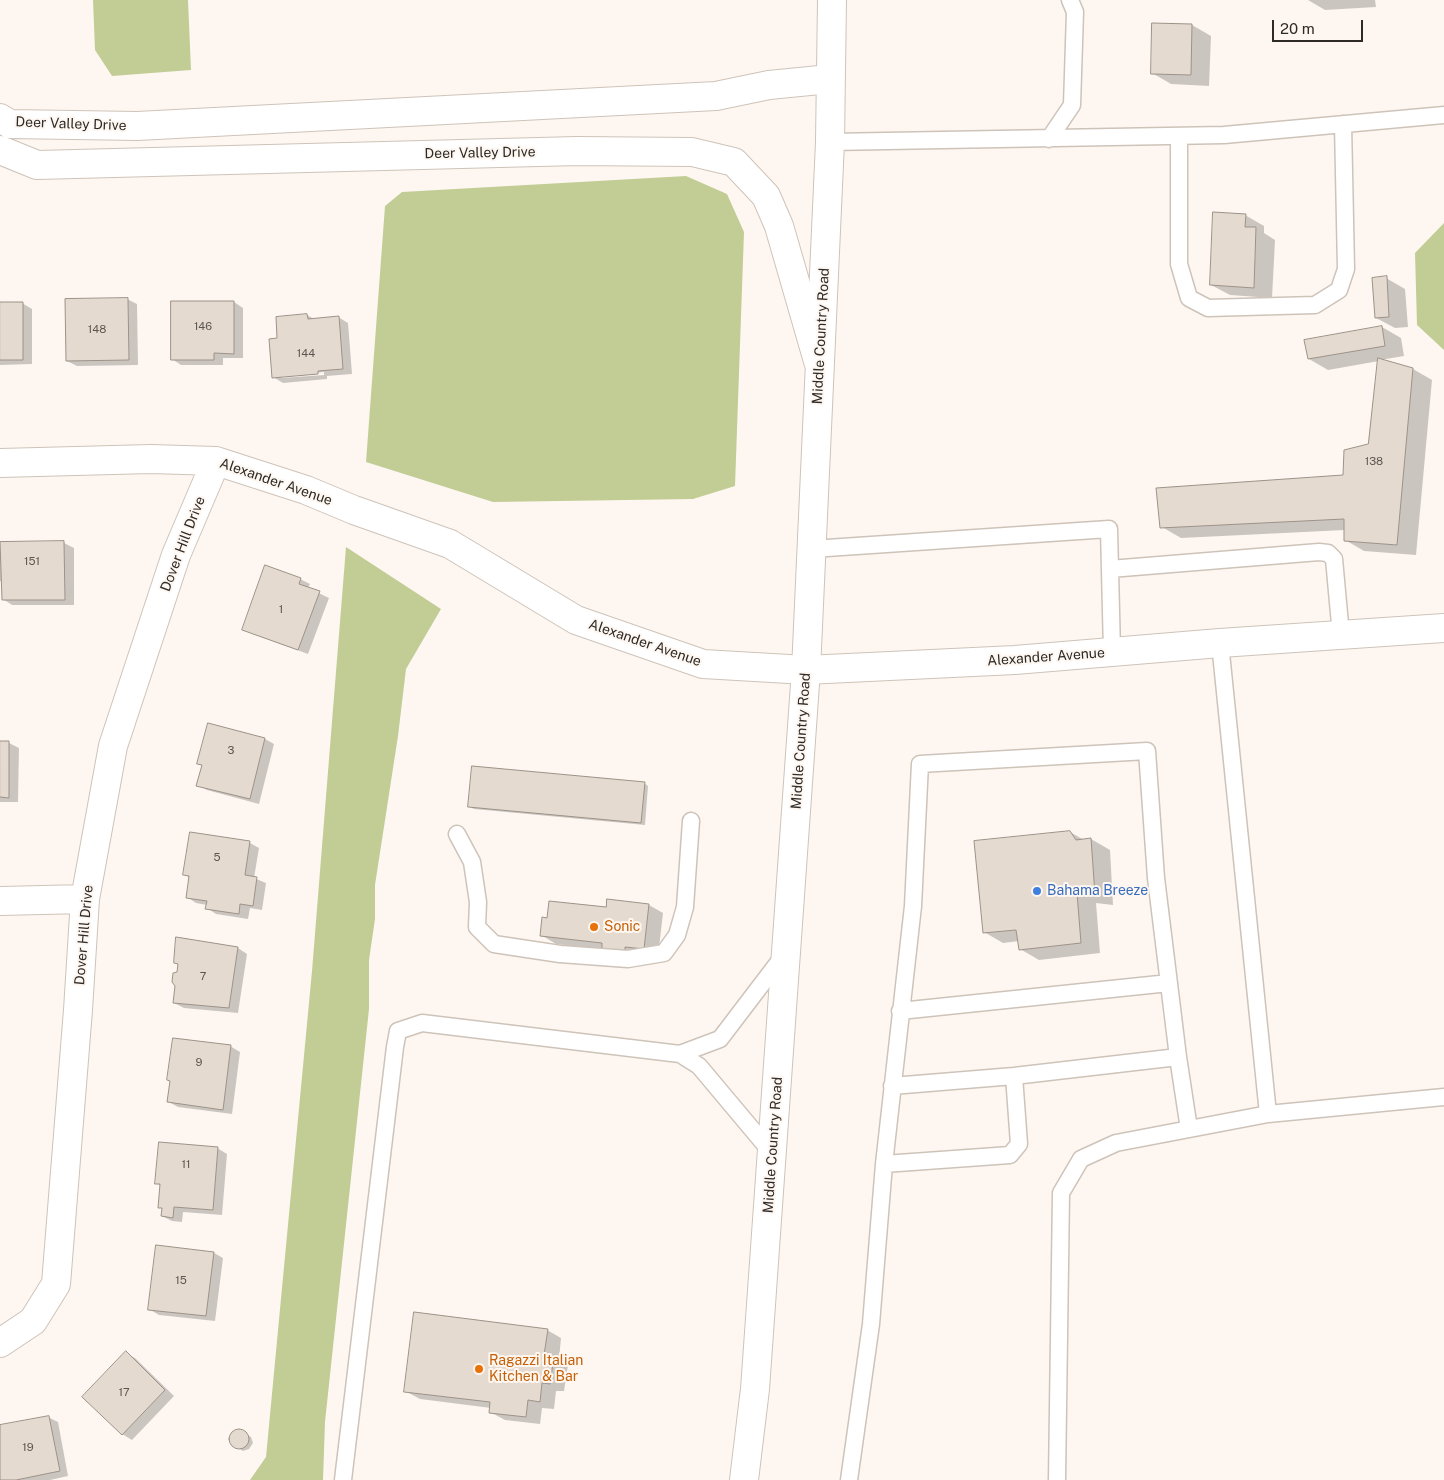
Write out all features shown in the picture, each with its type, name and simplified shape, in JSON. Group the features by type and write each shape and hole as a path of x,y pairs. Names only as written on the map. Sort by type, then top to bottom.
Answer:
{"street":[{"name":"Middle Country Road","path":"744,1480 755,1389 806,670 830,142 832,0"},
{"name":"Deer Valley Drive","path":"0,118 10,124 136,126 716,96 770,85 830,79"},
{"name":"Deer Valley Drive","path":"0,150 37,165 578,151 692,152 734,162 766,196 779,226 820,367"},
{"name":"Alexander Avenue","path":"0,462 151,459 216,461 306,490 354,510 450,544 576,620 703,664 806,670 1015,660 1220,643 1444,628"},
{"name":"Dover Hill Drive","path":"0,1343 33,1321 56,1284 85,899 113,746 176,554 216,461"},
{"path":"0,901 85,899"}],"lane":[{"path":"1049,139 1072,105 1075,12 1070,0"},
{"path":"830,142 1224,136 1444,115"},
{"path":"1179,136 1179,264 1189,298 1208,308 1315,306 1339,290 1346,270 1343,124"},
{"path":"812,549 1109,529 1112,652"},
{"path":"1110,569 1319,552 1328,553 1334,559 1341,635"},
{"path":"1220,643 1268,1114"},
{"path":"849,1480 871,1324 884,1164 913,906 920,764 1147,751 1156,878 1188,1129"},
{"path":"456,834 472,862 478,902 477,927 494,944 560,954 628,959 664,953 677,935 685,907 691,821"},
{"path":"680,1054 720,1039 786,951"},
{"path":"900,1010 1169,983"},
{"path":"342,1480 394,1048 398,1031 422,1024 680,1054 699,1066 772,1153"},
{"path":"892,1086 1014,1076 1178,1057"},
{"path":"884,1164 1010,1155 1019,1144 1014,1076"},
{"path":"1057,1480 1061,1193 1081,1159 1116,1142 1268,1114 1444,1097"}],"green space":[{"path":"93,0 188,0 191,70 112,76 95,50"},
{"path":"686,176 727,194 744,232 735,486 693,499 493,502 366,462 385,206 402,192"},
{"path":"1444,223 1444,350 1417,325 1415,253"},
{"path":"346,547 441,609 406,669 398,736 375,885 375,919 369,960 369,1009 325,1422 323,1480 250,1480 266,1457 312,971"}],"building":[{"path":"1152,23 1192,24 1191,75 1151,74"},
{"path":"1213,212 1246,214 1245,227 1256,227 1254,288 1210,285"},
{"path":"1387,276 1389,317 1375,318 1372,278"},
{"path":"128,298 129,360 66,361 65,299"},
{"path":"171,301 234,301 234,354 214,353 214,360 171,360"},
{"path":"0,302 23,302 23,360 0,360"},
{"path":"307,314 308,319 339,316 343,369 318,371 318,374 272,378 269,339 277,338 276,317"},
{"path":"1382,326 1385,346 1308,359 1304,340"},
{"path":"1378,358 1413,368 1397,545 1344,541 1344,519 1160,528 1156,488 1343,475 1344,450 1368,444"},
{"path":"64,541 65,600 2,600 0,542"},
{"path":"265,565 301,578 299,584 320,591 298,650 242,630"},
{"path":"208,723 265,738 250,799 196,786 202,765 197,764"},
{"path":"0,741 9,741 9,798 0,797"},
{"path":"472,766 645,782 641,823 468,807"},
{"path":"1070,831 1076,840 1091,838 1095,895 1077,893 1081,943 1019,950 1016,930 983,933 974,841"},
{"path":"190,832 250,841 245,875 257,877 253,906 240,904 239,914 205,909 207,901 186,898 189,876 183,875"},
{"name":"Sonic","path":"607,899 649,904 644,949 625,947 625,952 602,949 602,943 540,936 542,917 547,918 549,901 606,907"},
{"path":"176,937 238,947 229,1008 173,1003 175,986 172,982 173,973 177,972 178,964 174,963"},
{"path":"173,1038 231,1045 223,1110 167,1102 170,1081 167,1080"},
{"path":"159,1142 218,1147 213,1210 174,1207 173,1218 161,1216 162,1208 158,1208 160,1184 155,1184"},
{"path":"156,1245 214,1252 206,1316 148,1310"},
{"name":"Ragazzi Italian Kitchen & Bar","path":"414,1312 548,1329 544,1355 554,1356 550,1384 542,1383 540,1402 528,1400 526,1417 489,1413 490,1402 404,1392"},
{"path":"126,1351 165,1390 122,1435 82,1397"},
{"path":"49,1416 60,1471 16,1480 0,1480 0,1425"},
{"path":"239,1429 246,1432 249,1439 246,1446 239,1449 232,1446 229,1439 232,1432"}],"place":[{"name":"Bahama Breeze","path":"1037,891"},
{"name":"Sonic","path":"594,927"},
{"name":"Ragazzi Italian Kitchen & Bar","path":"479,1369"}]}
